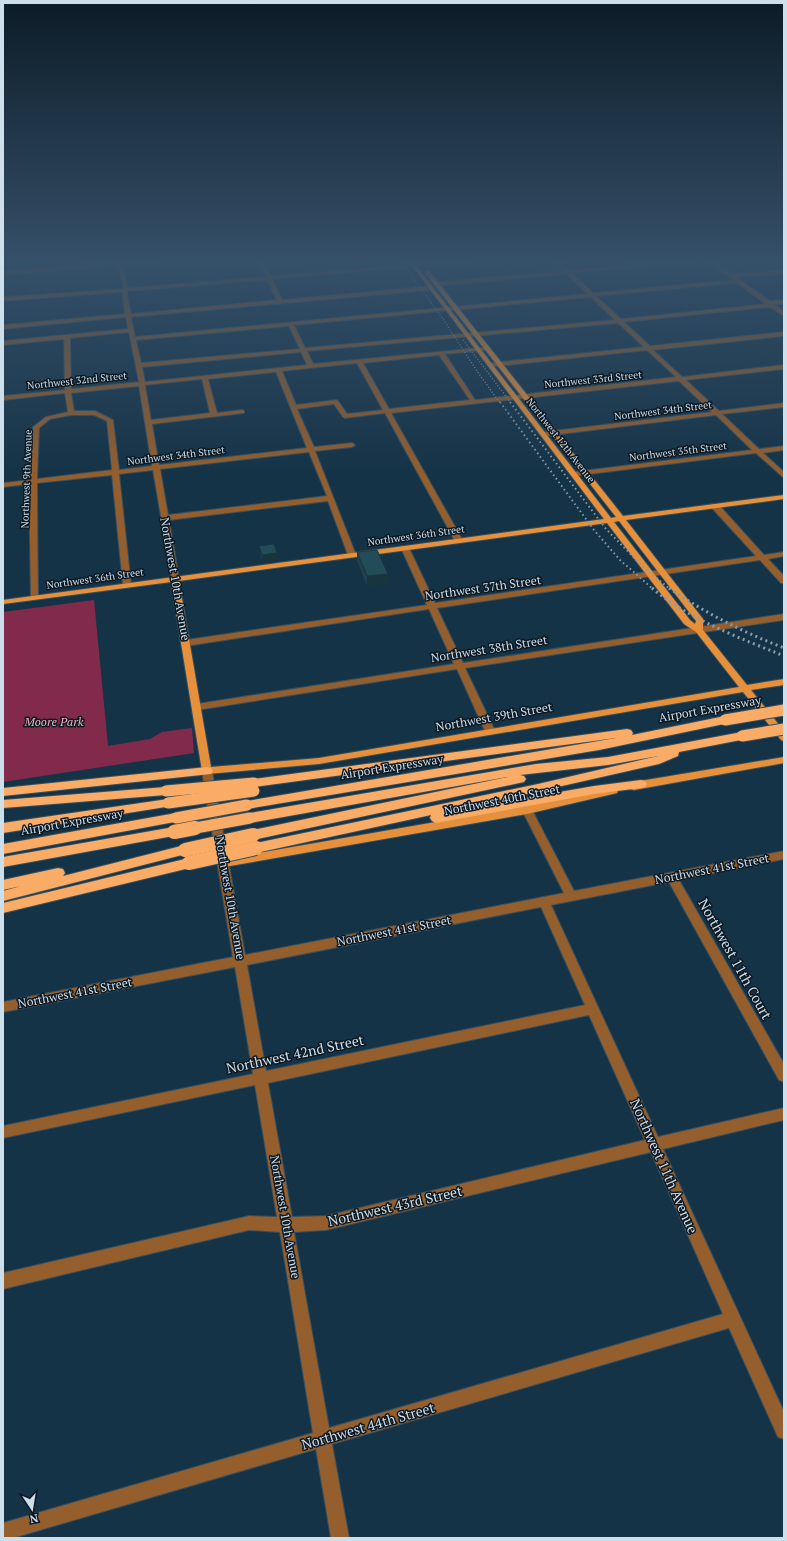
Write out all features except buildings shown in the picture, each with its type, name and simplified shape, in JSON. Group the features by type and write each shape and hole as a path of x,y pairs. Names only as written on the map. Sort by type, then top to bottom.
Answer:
{"highway":[{"name":"Airport Expressway","path":"3,849 247,805 600,746 690,726 784,710"},
{"path":"3,828 167,797 254,787 333,772 594,736 690,726"},
{"name":"Airport Expressway","path":"3,862 536,768 608,761 784,729"},
{"path":"3,908 100,883 659,760 691,745"},
{"path":"3,896 185,850 608,761"},
{"path":"3,792 207,770"},
{"path":"300,839 438,818 594,790 641,784"},
{"path":"3,804 105,797 167,797"},
{"path":"3,812 105,797"},
{"path":"3,885 116,861 185,850"}],"main road":[{"name":"Northwest 12th Avenue","path":"464,331 687,622 699,630 784,738"},
{"name":"Northwest 12th Avenue","path":"474,331 700,621 699,630"},
{"name":"Northwest 36th Street","path":"3,602 784,497"},
{"name":"Northwest 10th Avenue","path":"175,579 207,770"},
{"name":"Northwest 39th Street","path":"207,770 319,761 784,682"},
{"name":"Northwest 40th Street","path":"224,863 527,810 641,784 784,760"}],"street":[{"path":"3,343 124,331"},
{"name":"Northwest 10th Avenue","path":"132,331 175,579"},
{"path":"134,339 225,331"},
{"path":"294,331 311,366"},
{"path":"139,365 510,331"},
{"path":"631,331 784,476"},
{"path":"490,365 784,334"},
{"path":"67,337 68,391 71,413 95,413 110,420 114,472 127,585"},
{"name":"Northwest 32nd Street","path":"3,398 487,348"},
{"path":"440,353 474,402"},
{"path":"359,361 459,541"},
{"name":"Northwest 33rd Street","path":"294,407 336,402 345,416 784,367"},
{"path":"278,369 331,498 352,555"},
{"path":"205,377 214,415"},
{"name":"Northwest 34th Street","path":"544,434 784,405"},
{"path":"148,422 242,412"},
{"name":"Northwest 9th Avenue","path":"34,598 33,482 36,427 48,418 71,413"},
{"name":"Northwest 34th Street","path":"3,485 352,446"},
{"name":"Northwest 35th Street","path":"574,474 784,448"},
{"path":"164,518 331,498"},
{"path":"715,506 784,581"},
{"path":"404,548 490,731"},
{"name":"Northwest 37th Street","path":"186,643 784,554"},
{"name":"Northwest 38th Street","path":"197,707 459,666 784,618"},
{"name":"Northwest 10th Avenue","path":"207,770 340,1538"},
{"path":"527,810 571,897"},
{"name":"Northwest 41st Street","path":"3,1007 784,855"},
{"name":"Northwest 11th Court","path":"672,877 784,1076"},
{"name":"Northwest 11th Avenue","path":"544,902 784,1431"},
{"name":"Northwest 42nd Street","path":"3,1132 593,1009"},
{"name":"Northwest 43rd Street","path":"3,1281 249,1223 286,1225 326,1223 656,1146 784,1114"},
{"name":"Northwest 44th Street","path":"3,1532 733,1319"}],"green space":[{"name":"Moore Park","path":"94,600 108,746 150,739 162,732 192,728 194,753 3,782 3,612"}],"railway":[{"path":"451,331 500,403"},
{"path":"463,340 511,403"},
{"path":"500,402 594,530 620,560 653,589"},
{"path":"510,402 606,529 644,568 670,589"},
{"path":"652,588 682,609 715,627 784,656"},
{"path":"669,588 696,606 784,648"}]}
